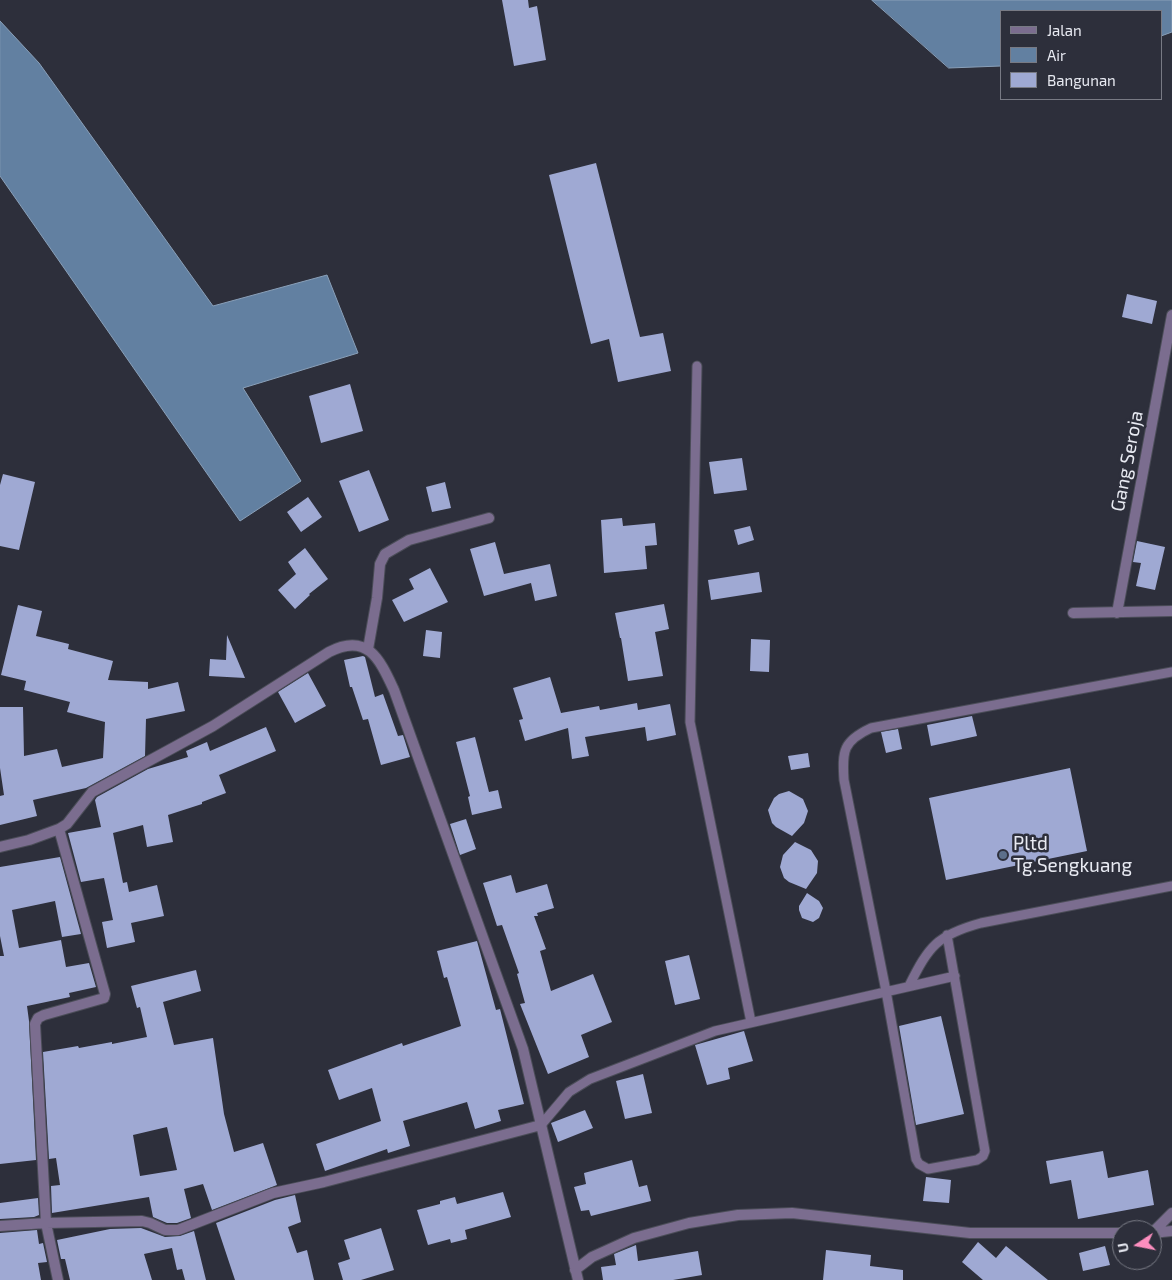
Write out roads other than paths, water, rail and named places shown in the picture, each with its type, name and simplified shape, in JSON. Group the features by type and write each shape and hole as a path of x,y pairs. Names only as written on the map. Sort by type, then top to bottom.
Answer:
{"street":[{"name":"Gang Seroja","path":"1117,613 1172,315"},
{"path":"368,649 377,598 380,564 385,554 409,540 489,518"},
{"path":"1073,614 1172,611"},
{"path":"0,847 29,840 59,829 67,824 92,792 213,726 329,652 346,646 368,649 380,660 394,690 523,1049 576,1275"},
{"path":"58,1280 46,1223 35,1024 38,1018 44,1015 104,998 105,994 59,829"},
{"path":"0,1226 142,1221 150,1222 165,1230 178,1230 274,1193 542,1125"},
{"path":"576,1275 592,1257 634,1238 689,1223 738,1215 792,1213 970,1233 1112,1233"},
{"path":"1162,1223 1172,1213"}],"lane":[{"path":"697,366 690,722 751,1022"},
{"path":"947,935 985,1146 983,1156 977,1160 928,1169 918,1164 844,780 843,758 849,743 856,735 870,728 1172,672"},
{"path":"909,986 936,943 954,931 981,923 1172,886"},
{"path":"542,1125 569,1092 590,1078 715,1031 955,976"}],"water":[{"path":"872,0 1172,0 1172,32 1162,36 1162,10 1000,10 1000,66 949,68"},
{"path":"0,21 39,63 213,306 327,275 358,353 243,388 301,481 240,521 0,176"}],"place":[{"name":"Pltd Tg.Sengkuang","path":"1003,855"}]}
